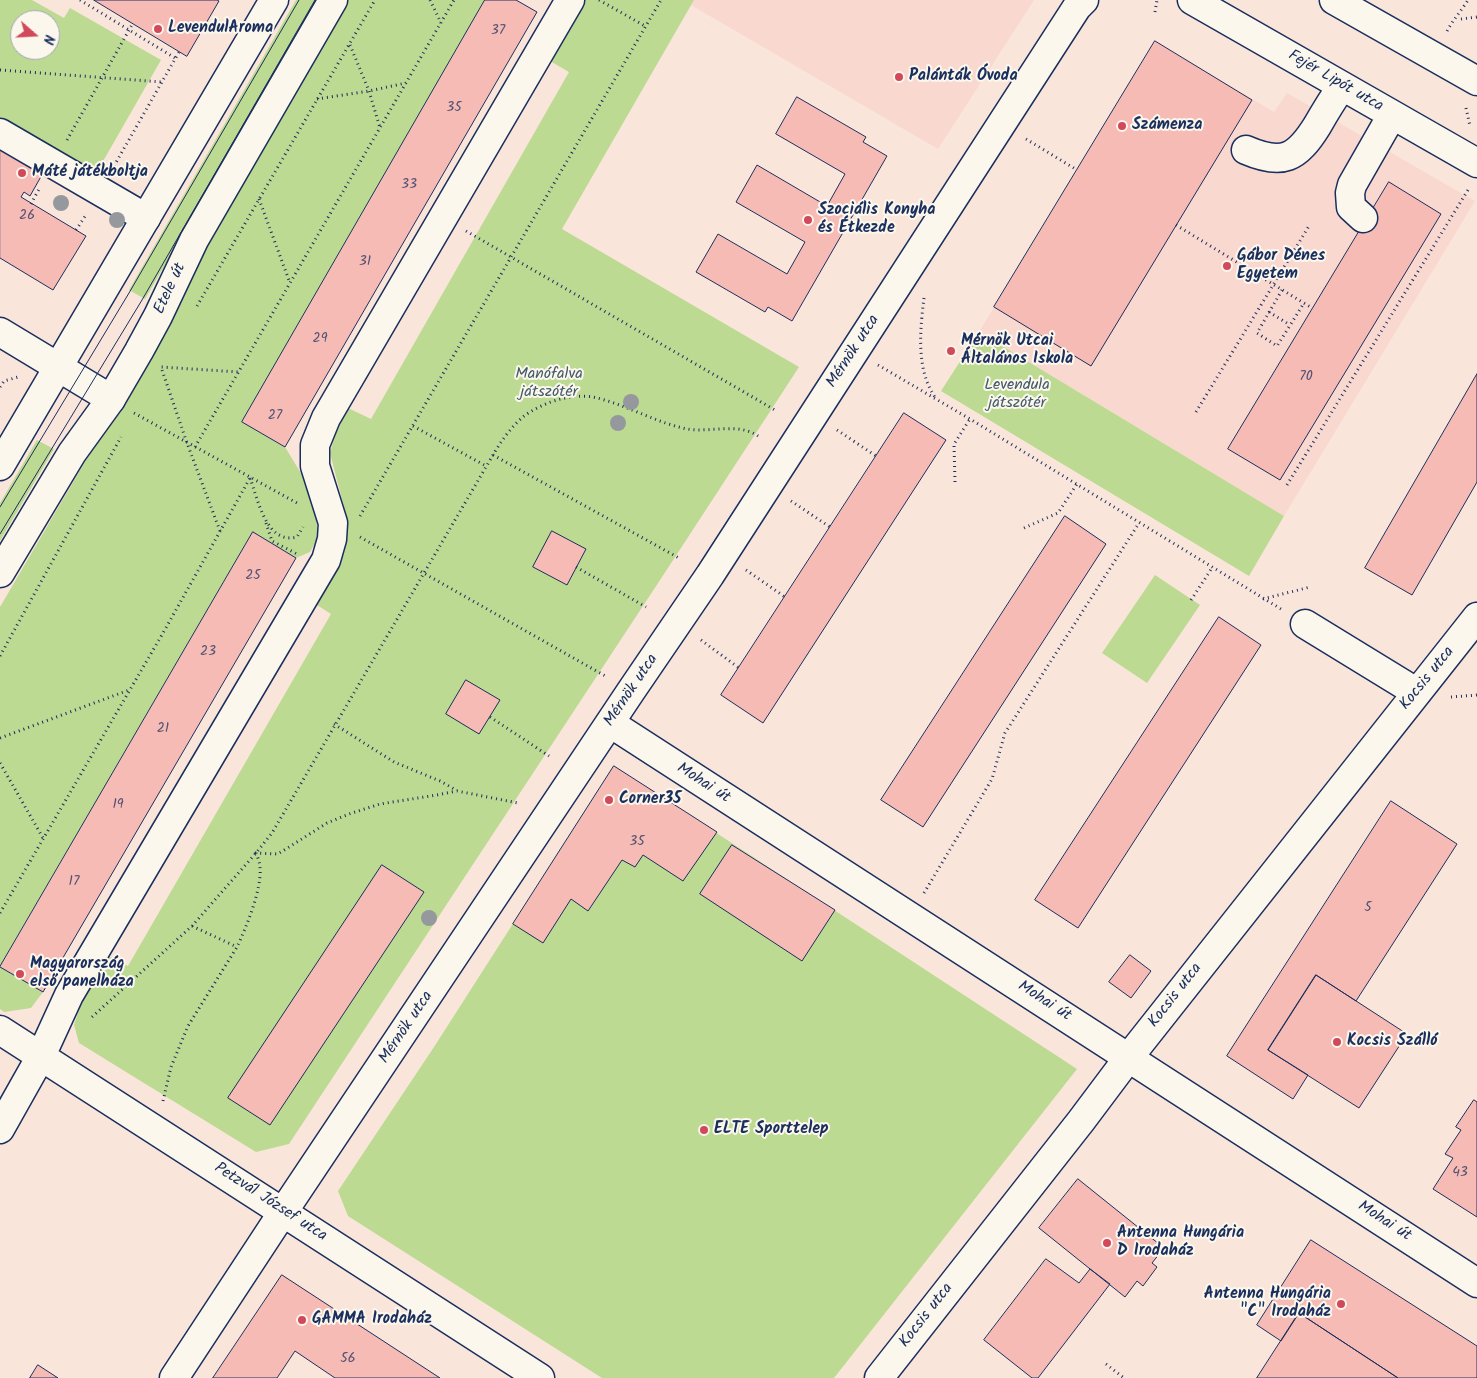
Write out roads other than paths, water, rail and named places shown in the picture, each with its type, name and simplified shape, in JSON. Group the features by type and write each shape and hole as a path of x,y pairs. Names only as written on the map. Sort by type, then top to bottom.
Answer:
{"street":[{"path":"0,466 274,0"},
{"name":"Etele út","path":"0,573 72,453 111,399 158,316 194,240 333,0"},
{"path":"0,1129 8,1098 41,1056 69,995 326,560 332,539 333,523 315,466 315,445 326,418 570,0"},
{"name":"Mérnök utca","path":"174,1378 283,1212 710,575 1077,7 1084,0"},
{"name":"Fejér Lipót utca","path":"1192,0 1477,163"},
{"path":"1334,0 1477,81"},
{"path":"1246,150 1272,158 1287,157 1297,152 1306,144 1342,86"},
{"path":"1363,218 1351,207 1350,193 1352,185 1392,115"},
{"path":"0,133 146,218"},
{"path":"0,332 111,399"},
{"path":"1305,624 1416,692"},
{"name":"Kocsis utca","path":"879,1378 1416,692 1472,633"},
{"name":"Mohai út","path":"610,723 1477,1283"},
{"name":"Petzvál József utca","path":"0,1030 540,1378"}],"tram line":[{"path":"0,507 129,293 299,0"},
{"path":"0,534 142,300 315,0"}],"place":[{"name":"LevendulAroma","path":"158,29"},
{"name":"Palánták Óvoda","path":"899,77"},
{"name":"Számenza","path":"1122,126"},
{"name":"Máté játékboltja","path":"22,173"},
{"name":"Szociális Konyha és Étkezde","path":"808,220"},
{"name":"Gábor Dénes Egyetem","path":"1227,266"},
{"name":"Mérnök Utcai Általános Iskola","path":"951,351"},
{"name":"Corner35","path":"609,800"},
{"name":"Magyarország első panelháza","path":"20,974"},
{"name":"Kocsis Szálló","path":"1337,1042"},
{"name":"ELTE Sporttelep","path":"704,1130"},
{"name":"Antenna Hungária D Irodaház","path":"1107,1243"},
{"name":"Antenna Hungária \"C\" Irodaház","path":"1341,1304"},
{"name":"GAMMA Irodaház","path":"302,1320"}],"park label":[{"name":"Manófalva játszótér","path":"549,384"},
{"name":"Levendula játszótér","path":"1017,395"}]}
